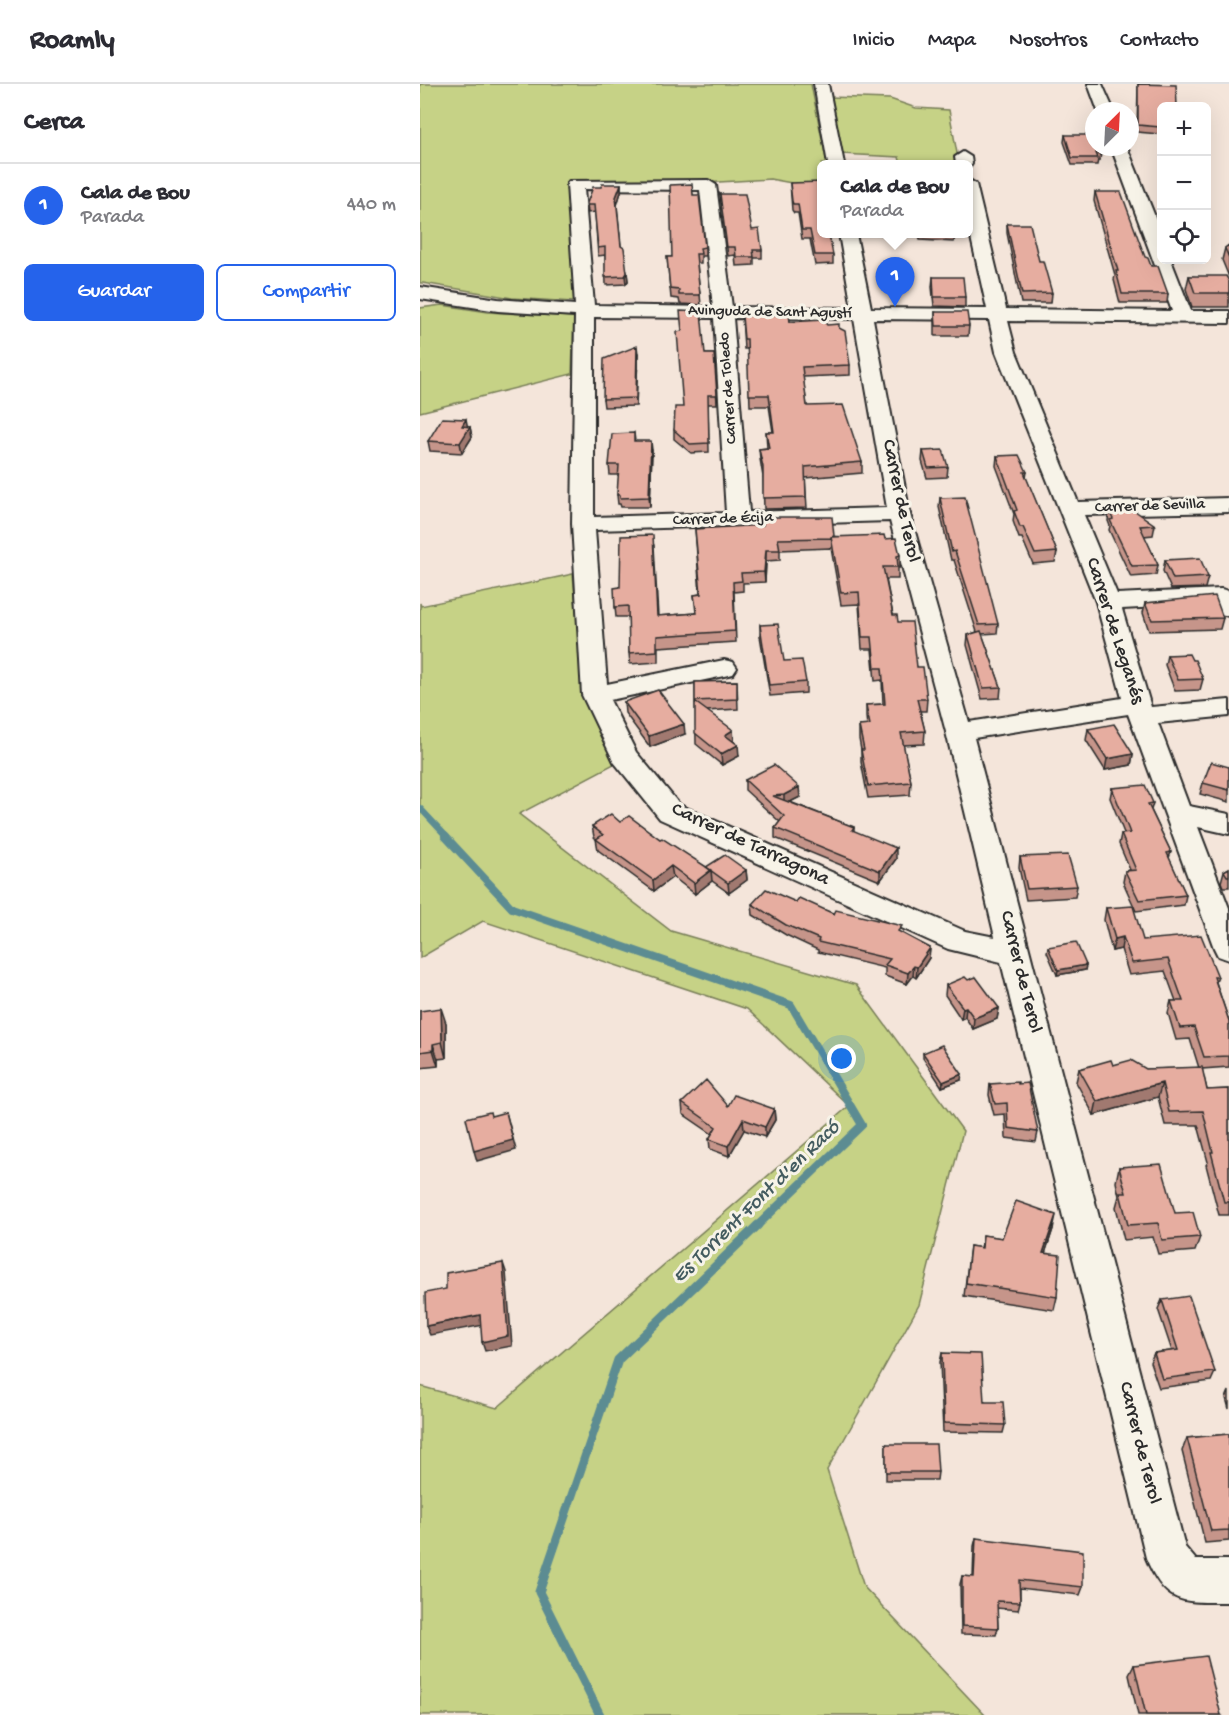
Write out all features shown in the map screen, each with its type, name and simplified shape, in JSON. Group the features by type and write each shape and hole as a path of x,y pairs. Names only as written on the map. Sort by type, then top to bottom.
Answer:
{"street":[{"path":"821,84 835,160"},
{"path":"1095,84 1102,102"},
{"path":"1122,156 1157,246"},
{"name":"Carrer de Tarragona","path":"708,185 575,184 585,311 583,524 595,695 624,756 670,812 960,941 1002,950 1014,949"},
{"name":"Carrer de Toledo","path":"708,185 723,313 738,519"},
{"name":"Carrer de Leganés","path":"973,203 1006,352 1108,602 1139,710 1229,948"},
{"name":"Carrer de Terol","path":"849,238 899,514 959,732 1167,1558 1186,1581 1229,1581"},
{"path":"1164,264 1184,317"},
{"name":"Avinguda de Sant Agustí","path":"420,293 498,305 585,311 1229,317"},
{"name":"Carrer de Sevilla","path":"1071,509 1229,505"},
{"name":"Carrer de Écija","path":"583,524 899,514"},
{"path":"1108,602 1221,596 1229,609"},
{"path":"595,695 724,668"},
{"path":"959,732 1139,710 1229,708"},
{"path":"1177,813 1229,824"}],"green space":[{"path":"420,84 811,84 826,160 817,160 817,184 797,184 770,179 702,183 568,181 574,302 512,298 420,283"},
{"path":"829,97 890,99 916,108 949,110 958,160 900,160 899,157 841,154"},
{"path":"442,305 488,312 574,317 572,374 420,412 420,308"},
{"path":"573,574 584,699 614,764 519,814 671,931 856,985 963,1131 919,1305 827,1470 864,1587 985,1715 420,1715 420,1386 497,1408 849,1106 747,1009 483,921 420,958 420,603 421,606"}],"building":[{"path":"1138,84 1176,85 1177,102 1157,102 1157,127 1139,125"},
{"path":"1065,135 1085,135 1085,156 1097,156 1098,158 1072,158"},
{"path":"817,182 817,238 830,238 833,255 815,255 810,230 802,230 798,204 793,204 790,183"},
{"path":"602,184 621,184 616,197 621,246 624,248 627,273 625,276 605,277 605,247 598,248 594,205 587,205 593,187 601,187"},
{"path":"692,184 693,195 699,195 705,247 700,248 701,254 696,254 700,295 679,295 679,290 670,289 667,257 672,257 670,185"},
{"path":"1095,192 1121,192 1145,257 1148,258 1151,266 1158,266 1168,294 1122,294 1116,271 1118,271"},
{"path":"720,194 745,194 752,230 759,229 762,250 753,250 754,257 736,257 735,247 727,247"},
{"path":"1007,224 1030,224 1039,261 1043,261 1052,293 1022,294"},
{"path":"1229,245 1229,258 1225,248"},
{"path":"1189,276 1226,276 1229,281 1229,293 1195,293"},
{"path":"933,277 963,277 965,297 934,297"},
{"path":"680,311 701,312 705,354 714,354 717,395 708,395 709,443 690,444 674,430 675,407 683,407 677,332 682,331"},
{"path":"935,312 967,312 969,326 936,326"},
{"path":"789,314 790,322 823,320 827,325 839,324 839,328 845,331 850,365 802,367 807,406 843,405 862,462 805,467 806,497 763,498 763,467 759,449 769,448 766,432 774,432 769,395 749,395 747,339 744,339 742,316"},
{"path":"637,346 636,398 603,399 604,359"},
{"path":"442,418 466,419 462,426 470,427 460,443 428,441"},
{"path":"634,433 634,441 651,441 649,497 620,498 620,495 617,495 619,465 609,465 612,434"},
{"path":"943,450 948,467 928,468 923,451"},
{"path":"1019,455 1057,552 1035,554 1023,527 1020,527 1014,511 1017,510 997,456"},
{"path":"965,497 998,624 979,625 955,551 952,552 940,498"},
{"path":"1128,506 1155,525 1140,526 1158,565 1132,566 1110,520 1113,519 1109,511"},
{"path":"764,517 832,517 834,536 831,538 778,539 780,550 766,550 764,572 741,573 742,581 733,582 735,631 657,636 657,651 629,653 628,606 615,607 614,588 620,587 621,536 653,535 657,616 697,613 694,595 701,594 695,529 763,525"},
{"path":"884,535 885,539 896,538 900,555 897,556 898,567 883,567 893,615 897,615 898,622 912,622 917,667 923,667 927,699 917,699 925,731 901,733 911,782 868,786 859,726 870,725 866,705 885,704 882,668 875,668 872,637 862,637 859,592 841,593 831,537"},
{"path":"1200,558 1208,577 1173,579 1165,560"},
{"path":"1215,596 1223,618 1152,620 1145,603"},
{"path":"778,624 784,661 802,660 806,682 769,685 760,625"},
{"path":"981,631 1001,687 983,688 968,635"},
{"path":"1189,654 1192,660 1195,660 1203,679 1178,680 1167,655"},
{"path":"737,681 737,699 695,701 695,682"},
{"path":"658,690 684,724 649,736 624,702"},
{"path":"695,702 733,730 725,735 738,745 721,754 695,733"},
{"path":"1114,724 1133,754 1107,759 1088,729"},
{"path":"1211,762 1229,767 1229,790 1203,783"},
{"path":"774,765 799,787 784,795 773,796 854,827 852,830 896,848 880,871 775,828 784,816 745,780"},
{"path":"1145,785 1153,803 1148,804 1171,852 1167,853 1186,895 1139,900 1125,871 1136,870 1121,834 1130,833 1112,788"},
{"path":"611,814 620,822 629,816 660,839 662,838 711,870 694,883 671,866 653,880 596,839 603,835 592,826"},
{"path":"725,855 746,870 728,883 706,867"},
{"path":"1068,855 1077,886 1027,889 1020,857"},
{"path":"1229,868 1229,876 1227,876 1224,871"},
{"path":"766,889 796,902 799,898 834,914 836,910 902,926 898,931 930,948 917,967 914,966 908,973 885,965 890,959 818,942 819,939 786,925 752,904"},
{"path":"1133,906 1143,940 1201,935 1218,977 1214,977 1229,1021 1229,1056 1204,1057 1194,1027 1180,1028 1171,1001 1183,1001 1168,959 1132,963 1123,937 1115,939 1106,908"},
{"path":"1076,942 1086,965 1058,970 1048,947"},
{"path":"965,977 968,980 976,977 999,1008 974,1018 966,1007 963,1008 946,985"},
{"path":"441,1008 442,1042 433,1044 433,1050 420,1052 420,1011"},
{"path":"942,1045 962,1074 943,1082 923,1053"},
{"path":"1111,1060 1113,1065 1131,1060 1146,1069 1202,1067 1207,1090 1229,1089 1229,1202 1224,1202 1203,1111 1169,1112 1162,1083 1097,1101 1079,1069"},
{"path":"706,1080 728,1106 734,1095 774,1109 765,1127 743,1119 728,1146 709,1139 716,1127 682,1103"},
{"path":"1018,1082 1018,1084 1028,1083 1038,1132 1008,1128 1007,1103 995,1104 990,1084"},
{"path":"490,1112 491,1116 506,1112 513,1140 474,1151 466,1118"},
{"path":"1161,1164 1175,1213 1193,1212 1200,1237 1162,1240 1158,1223 1128,1225 1120,1193 1126,1193 1119,1167"},
{"path":"1016,1201 1056,1215 1043,1253 1060,1255 1057,1297 966,1283 970,1246 982,1248 983,1235 1002,1238"},
{"path":"503,1263 508,1336 482,1342 480,1315 426,1326 425,1293 446,1289 446,1273"},
{"path":"1189,1296 1215,1372 1162,1379 1154,1353 1178,1350 1162,1300"},
{"path":"942,1353 981,1354 984,1402 1003,1402 1005,1425 944,1423"},
{"path":"1229,1434 1229,1530 1211,1531 1187,1438"},
{"path":"886,1444 936,1444 938,1472 886,1472"},
{"path":"976,1538 1083,1551 1083,1587 1019,1580 1020,1602 997,1601 998,1628 962,1626 962,1576 974,1577"},
{"path":"1206,1656 1221,1715 1146,1715 1134,1665"}],"waterway":[{"name":"Es Torrent Font d'en Racó","path":"420,808 447,837"},
{"name":"Es Torrent Font d'en Racó","path":"445,836 512,908 791,1005 862,1125 757,1226"},
{"name":"Es Torrent Font d'en Racó","path":"600,1715 539,1592 618,1360 758,1225"}],"place":[{"name":"Cala de Bou","path":"895,307"}]}
